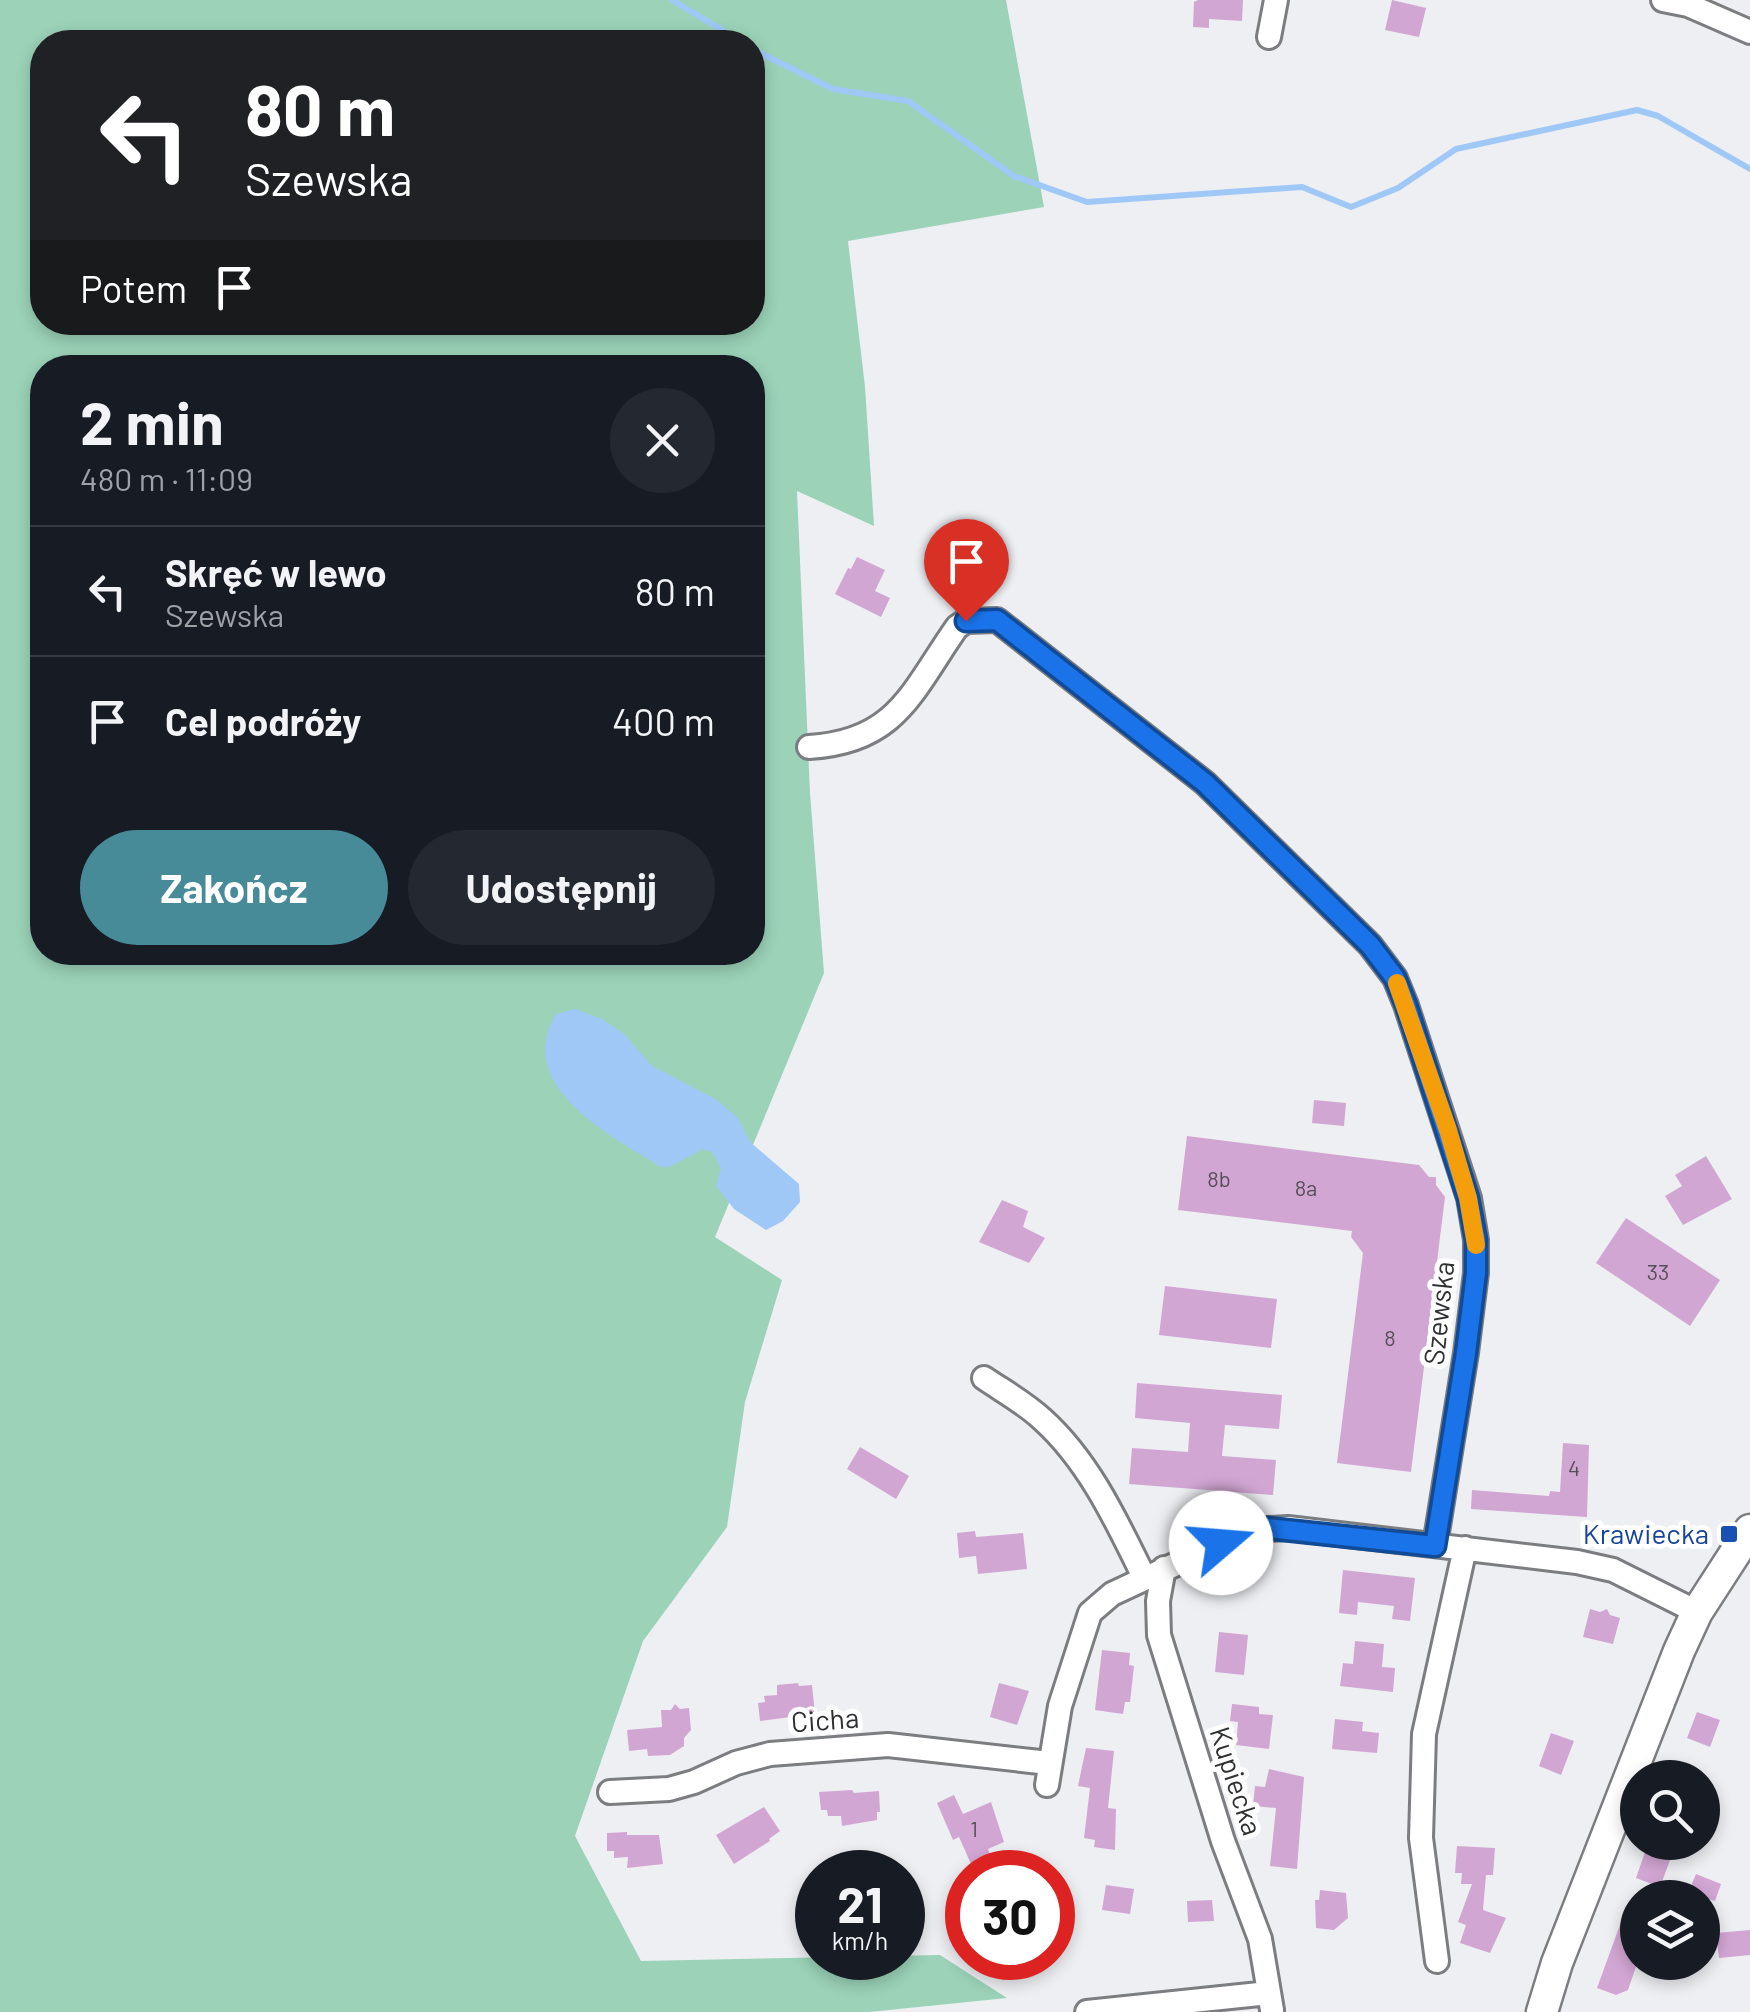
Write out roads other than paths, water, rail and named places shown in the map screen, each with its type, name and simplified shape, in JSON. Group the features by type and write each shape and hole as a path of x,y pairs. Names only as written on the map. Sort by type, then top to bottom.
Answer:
{"street":[{"path":"1269,37 1276,0"},
{"path":"1662,0 1688,5 1750,32"},
{"name":"Szewska","path":"809,747 856,740 882,726 904,706 957,628 966,621 997,620 1205,783 1370,945 1395,978 1406,1005 1464,1180 1476,1240 1476,1273 1464,1370 1435,1546"},
{"path":"984,1378 1040,1416 1066,1443 1154,1573 1249,1530 1267,1528 1577,1562 1613,1570 1697,1612"},
{"path":"1542,2012 1658,1699 1697,1612 1750,1530"},
{"path":"1437,1961 1421,1838 1424,1734 1465,1548"},
{"name":"Cicha","path":"610,1792 669,1789 770,1754 888,1745 1048,1774 1060,1706 1090,1613 1112,1594 1154,1573"},
{"name":"Kupiecka","path":"1154,1573 1159,1635 1218,1824 1260,1939 1271,2002"},
{"path":"1087,2012 1271,2002"}],"water":[{"path":"575,1009 602,1019 624,1034 652,1066 717,1100 737,1117 750,1142 799,1184 800,1202 783,1221 766,1230 734,1209 716,1186 721,1168 712,1152 703,1149 669,1167 661,1167 574,1106 557,1086 547,1064 546,1040 556,1014"}],"waterway":[{"path":"672,0 722,30"},
{"path":"765,55 833,89 908,101 1014,176 1087,202 1302,187 1351,207 1398,188 1456,149 1637,110 1658,116 1750,169"}],"place":[{"name":"Krawiecka","path":"1729,1534"}]}
